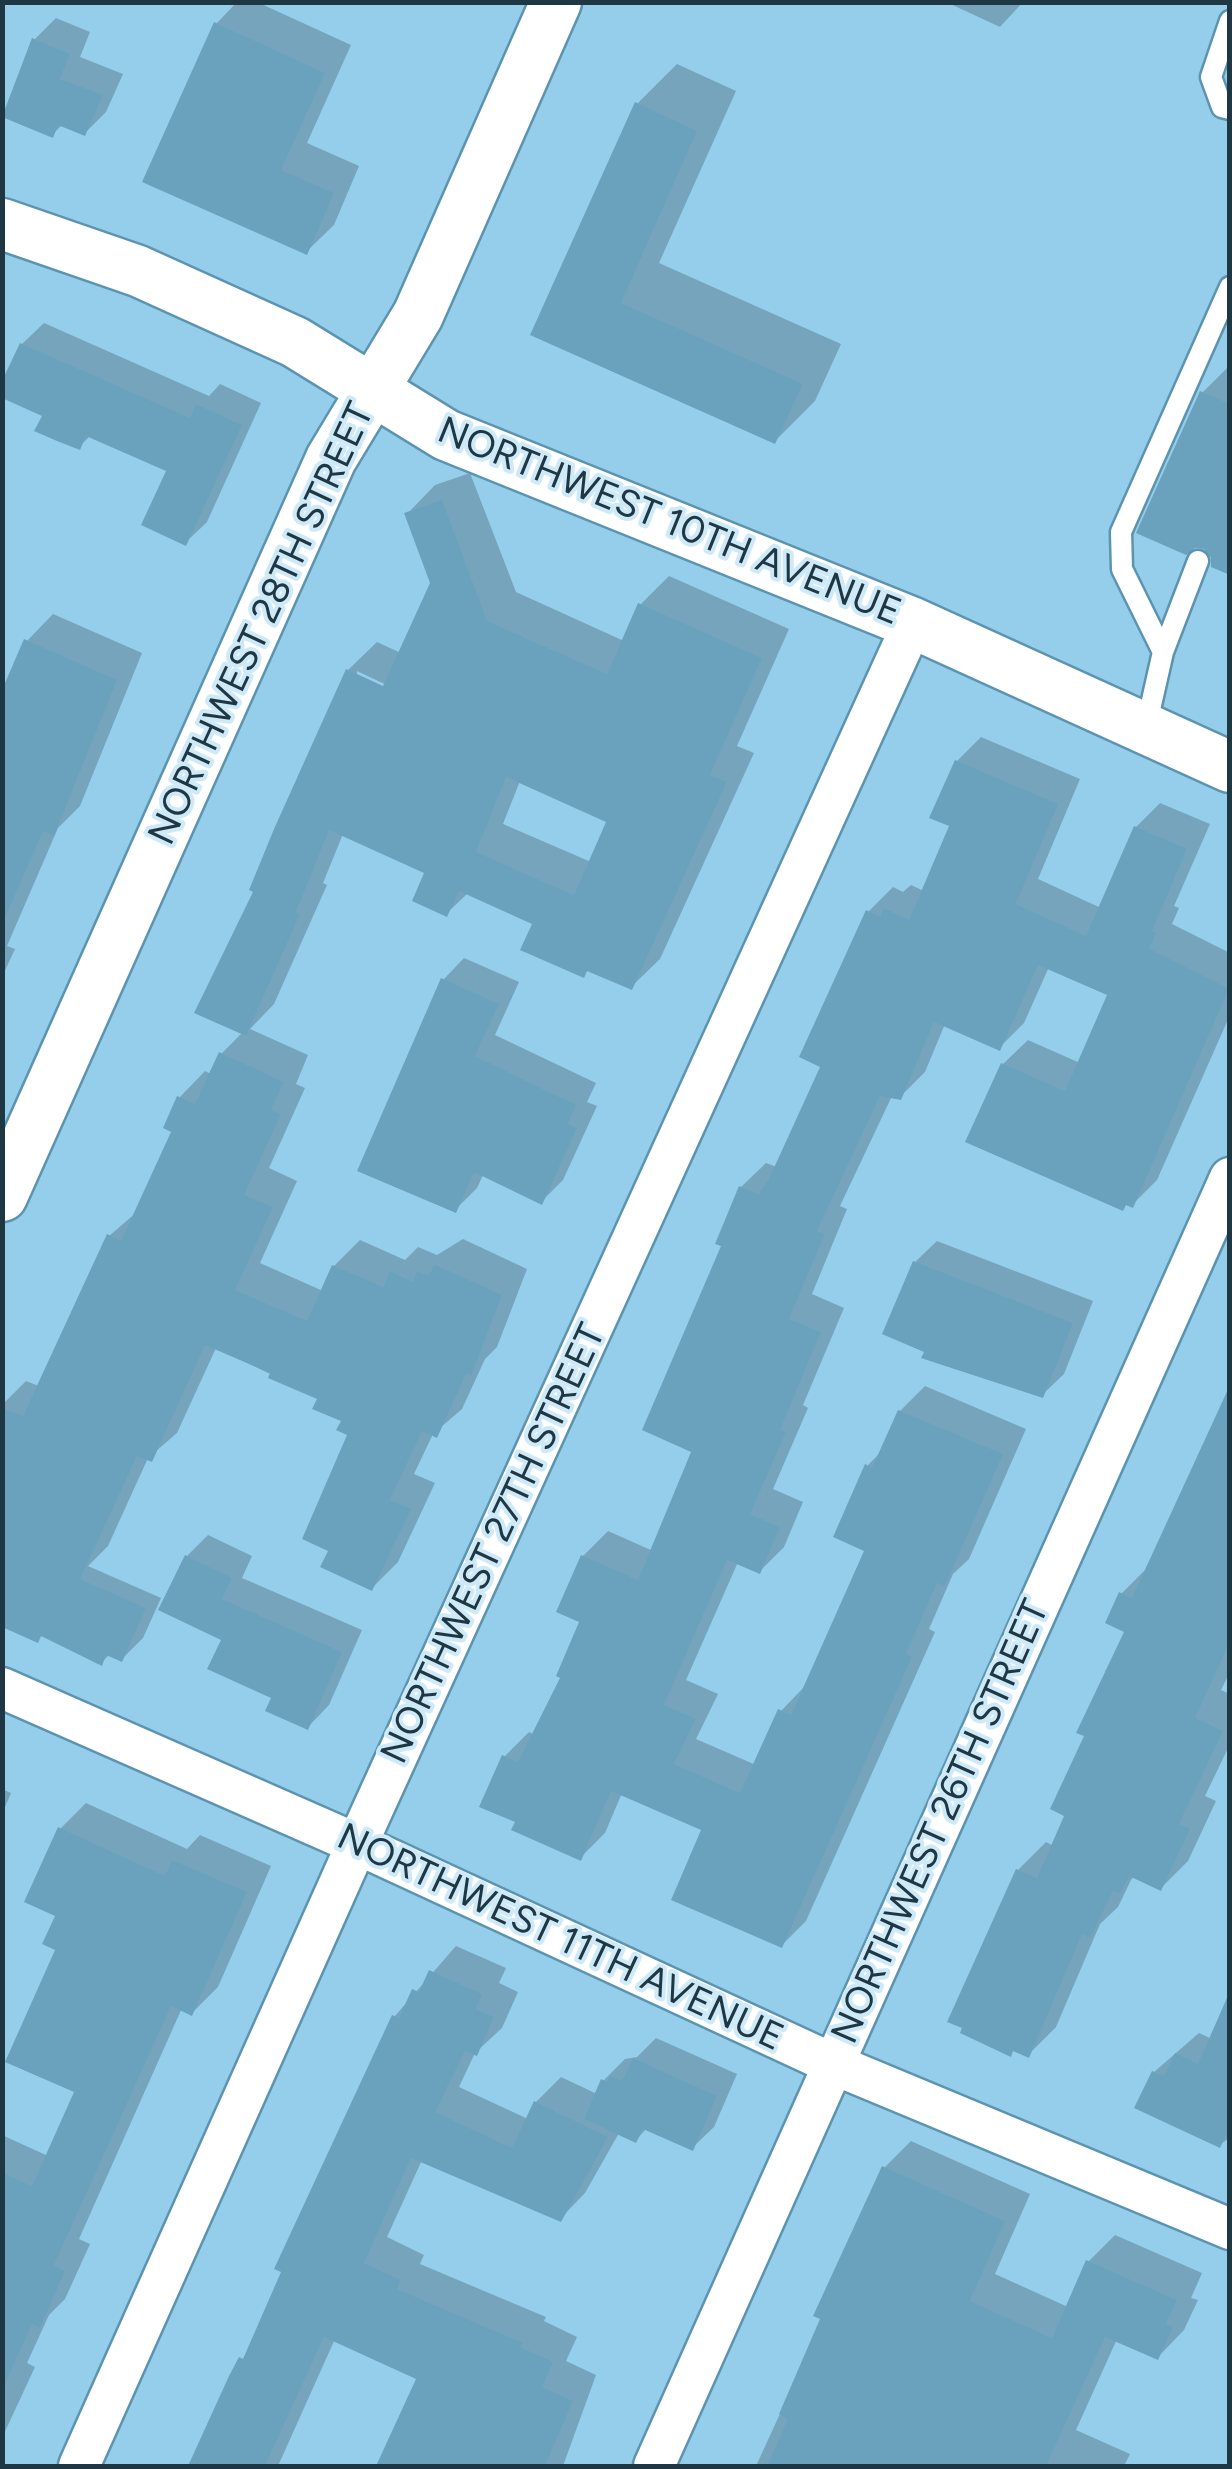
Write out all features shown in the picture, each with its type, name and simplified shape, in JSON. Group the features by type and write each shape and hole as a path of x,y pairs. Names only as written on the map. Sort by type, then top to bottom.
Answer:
{"street":[{"name":"NORTHWEST 28TH STREET","path":"2,1196 331,459 418,315 556,2"},
{"name":"NORTHWEST 10TH AVENUE","path":"2,224 138,271 296,342 446,435 914,623 1230,767"},
{"name":"NORTHWEST 27TH STREET","path":"79,2466 357,1844 914,623"},
{"name":"NORTHWEST 26TH STREET","path":"654,2466 1230,1178"},
{"name":"NORTHWEST 11TH AVENUE","path":"2,1688 357,1844 833,2064 1230,2229"}],"lane":[{"path":"1230,21 1211,77 1222,107 1230,109"},
{"path":"1163,652 1122,569 1121,532 1230,287"},
{"path":"1146,729 1163,652 1198,561"}],"building":[{"path":"214,22 325,73 281,170 334,193 307,255 142,182"},
{"path":"32,38 70,54 60,79 103,95 85,136 58,125 53,138 2,117"},
{"path":"635,102 697,131 621,303 803,384 775,444 530,335"},
{"path":"20,343 190,418 196,404 242,425 186,546 141,525 166,471 86,436 80,450 34,431 42,416 2,398 2,381"},
{"path":"1200,391 1230,404 1230,575 1211,567 1211,558 1204,549 1195,548 1186,555 1136,533"},
{"path":"442,500 487,621 607,674 638,603 762,658 710,775 727,782 632,990 587,971 584,978 520,950 532,924 459,891 447,917 412,901 424,873 329,830 296,912 300,914 246,1036 194,1013 253,892 249,890 274,829 346,669 383,686 430,583 404,513","holes":["506,777 606,822 574,895 476,852"]},
{"path":"24,639 117,680 54,836 43,831 2,925 2,690"},
{"path":"955,760 1058,804 1016,904 1086,936 1134,826 1187,849 1152,931 1156,933 1149,949 1229,989 1133,1208 1126,1205 1123,1211 965,1142 1001,1063 1065,1091 1107,995 1038,965 1000,1051 934,1022 901,1100 880,1096 817,1231 825,1234 789,1319 821,1332 780,1430 786,1432 750,1514 780,1527 760,1574 727,1560 664,1705 696,1719 674,1764 740,1793 778,1709 791,1715 864,1551 833,1537 865,1464 872,1468 898,1410 1003,1454 945,1586 937,1583 906,1654 912,1657 782,1948 671,1900 701,1830 611,1791 581,1861 511,1830 515,1822 479,1807 502,1755 518,1762 560,1678 556,1676 579,1622 556,1612 581,1555 638,1580 691,1452 642,1430 721,1246 715,1244 739,1186 759,1194 768,1181 820,1067 799,1057 866,910 880,917 884,908 909,920 949,826 929,818"},
{"path":"441,978 499,1004 475,1056 576,1105 568,1124 577,1128 542,1205 474,1172 456,1213 357,1171"},
{"path":"219,1052 284,1082 271,1110 281,1114 244,1195 273,1207 235,1290 307,1321 332,1265 383,1287 390,1271 413,1282 417,1271 429,1276 434,1264 502,1295 471,1376 466,1374 437,1438 422,1431 390,1500 411,1509 372,1591 320,1567 328,1551 302,1539 347,1435 336,1430 341,1421 312,1409 317,1399 268,1378 270,1373 205,1345 152,1462 137,1456 80,1579 146,1608 122,1662 106,1655 102,1666 41,1636 38,1643 2,1627 2,1408 23,1416 107,1234 121,1241 171,1132 163,1128 177,1096 195,1104"},
{"path":"913,1261 1073,1323 1043,1398 921,1358 924,1352 882,1334"},
{"path":"1230,1385 1230,1642 1195,1718 1223,1731 1179,1824 1190,1829 1161,1891 1129,1876 1120,1894 1113,1891 1090,1938 1082,1934 1029,2058 1013,2051 1011,2057 960,2033 962,2028 947,2022 1016,1869 1037,1878 1064,1816 1050,1809 1084,1736 1076,1733 1124,1632 1105,1623 1119,1592 1132,1598"},
{"path":"185,1555 232,1578 222,1599 342,1652 308,1730 265,1711 271,1698 207,1669 221,1640 158,1610"},
{"path":"58,1827 165,1876 172,1860 247,1892 192,2016 171,2006 54,2265 65,2271 40,2328 32,2324 2,2391 2,2172 32,2186 74,2092 5,2062 55,1950 42,1944 55,1916 24,1902"},
{"path":"429,1970 482,1994 476,2009 494,2017 477,2056 465,2051 435,2112 512,2148 534,2101 608,2137 561,2222 411,2158 364,2263 401,2280 397,2289 523,2343 520,2347 553,2362 542,2387 573,2401 545,2466 376,2466 416,2379 324,2337 265,2466 188,2466 229,2376 239,2357 243,2359 281,2272 274,2269 392,2015 399,2018 412,1989 419,1992"},
{"path":"1230,1991 1230,2127 1220,2148 1134,2108 1152,2071 1164,2076 1175,2053 1198,2064"},
{"path":"633,2058 717,2096 693,2151 643,2129 636,2143 584,2119 601,2079 607,2082 610,2076 622,2081"},
{"path":"882,2166 1005,2221 970,2301 1052,2338 1086,2260 1177,2300 1166,2324 1173,2327 1158,2360 1105,2337 1046,2466 767,2466 788,2419 779,2414 820,2319 813,2316"}]}
